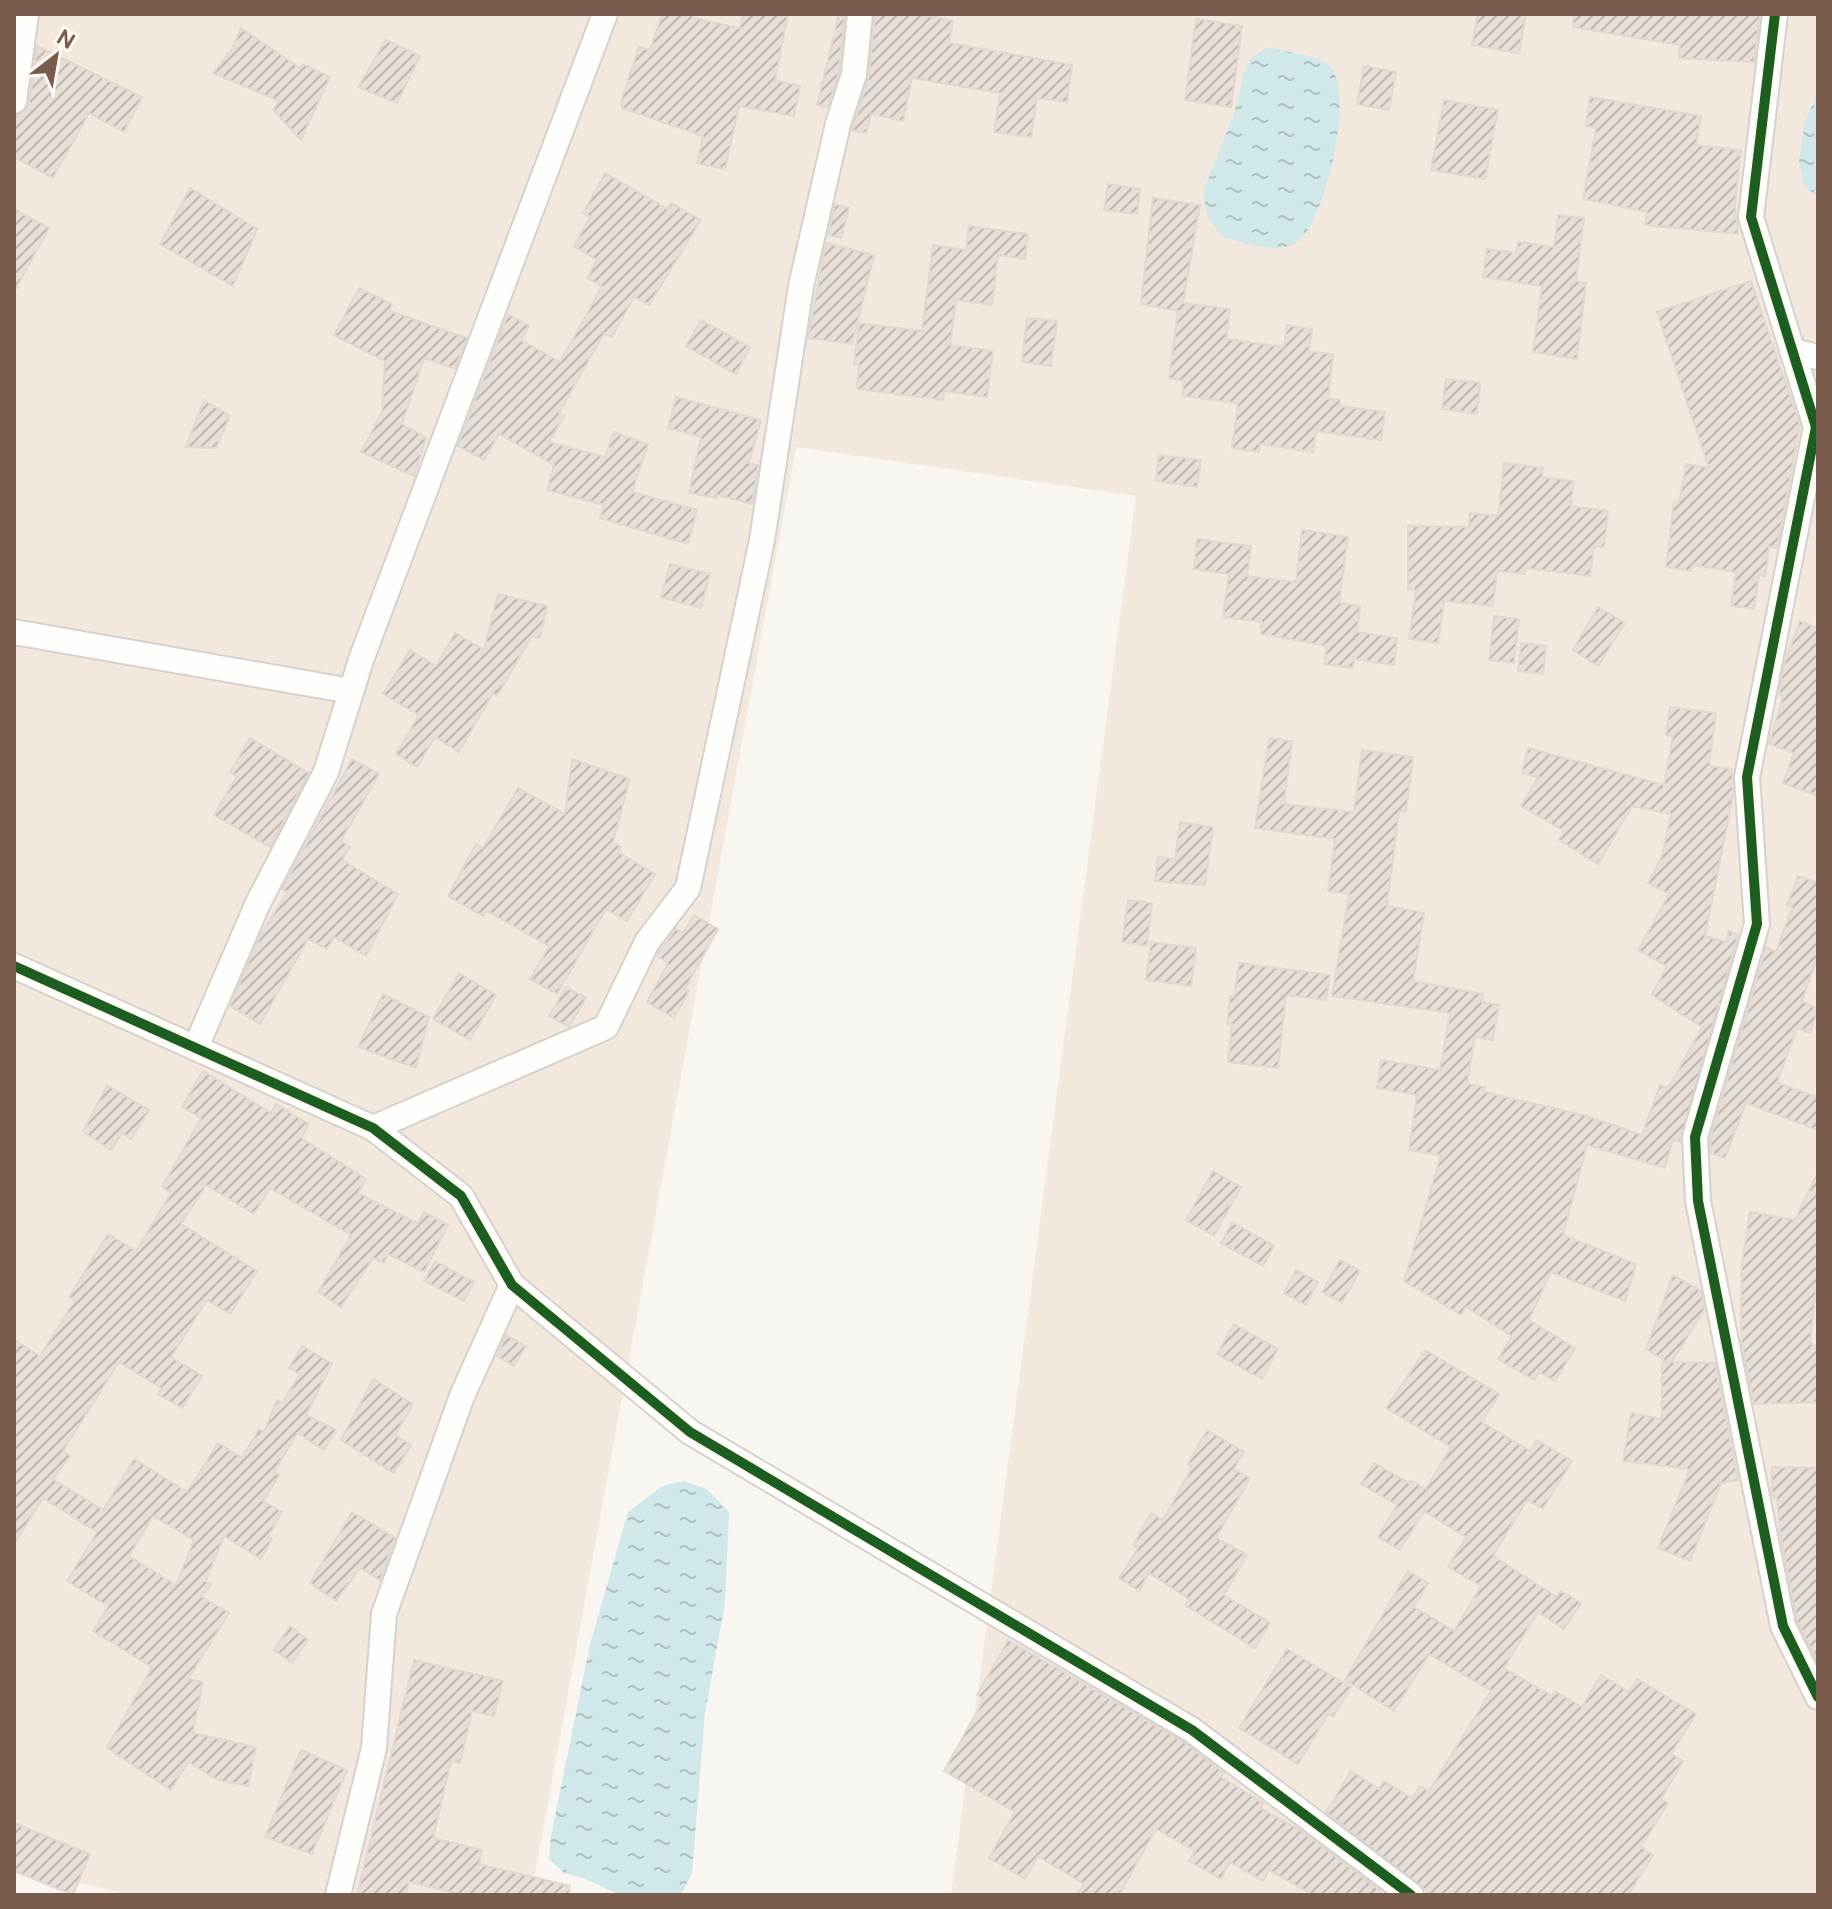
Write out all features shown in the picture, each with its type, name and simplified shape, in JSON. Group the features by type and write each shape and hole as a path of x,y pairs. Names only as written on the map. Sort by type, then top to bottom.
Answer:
{"street":[{"path":"14,101 26,14"},
{"path":"196,1047 258,903 326,772 351,691 480,339 605,14"},
{"path":"373,1128 606,1027 647,942 688,888 762,540 801,286 838,124 854,74 860,14"},
{"path":"1775,14 1751,217 1816,427 1747,777 1757,924 1695,1137 1698,1201 1783,1626 1818,1697"},
{"path":"1792,351 1818,357"},
{"path":"14,632 351,691"},
{"path":"14,966 373,1128 461,1196 512,1285 690,1432 1192,1730 1411,1895"},
{"path":"338,1895 374,1748 384,1614 462,1396 512,1285"}],"shaded area":[{"path":"14,14 1818,14 1818,1895 951,1895 1136,496 796,447 531,1895 117,1895 118,1892 14,1868"}],"water":[{"path":"1267,47 1326,63 1335,76 1339,97 1335,152 1319,207 1299,241 1282,248 1261,247 1222,236 1208,218 1203,192 1235,111 1243,75 1251,58"},
{"path":"1818,92 1818,198 1804,185 1799,160 1805,121"},
{"path":"683,1481 707,1489 729,1512 725,1603 705,1713 692,1873 681,1895 620,1895 586,1879 564,1873 549,1859 551,1836 590,1644 628,1512 662,1486"}],"building":[{"path":"662,14 693,14 692,18 740,28 743,14 788,14 775,80 800,86 794,116 739,106 725,169 697,163 703,136 622,108 622,98 639,47 650,50"},
{"path":"839,14 845,14 839,71 828,107 817,105"},
{"path":"875,14 919,14 953,21 949,43 1072,65 1067,102 1037,98 1031,137 994,132 1000,93 912,78 903,121 871,114 866,133 852,130 869,76"},
{"path":"1478,14 1526,14 1519,53 1472,45"},
{"path":"1574,14 1760,14 1754,62 1679,58 1680,45 1573,27"},
{"path":"1196,19 1242,26 1231,107 1185,100"},
{"path":"241,28 300,68 303,64 330,77 301,140 273,110 279,101 213,73 231,51"},
{"path":"386,40 420,56 397,103 358,87"},
{"path":"37,46 142,97 124,132 89,113 53,178 14,157 14,116 25,111 29,104"},
{"path":"1364,66 1396,72 1389,110 1357,104"},
{"path":"1590,97 1701,116 1696,145 1741,150 1735,205 1738,234 1645,225 1647,212 1583,199 1596,128 1586,126"},
{"path":"1444,100 1498,110 1485,179 1431,170"},
{"path":"605,173 668,209 671,203 701,220 649,305 634,297 612,337 604,333 559,413 564,416 549,442 605,457 614,432 648,444 632,492 697,510 688,544 600,518 604,505 547,490 554,465 499,434 484,460 458,446 508,314 529,326 521,340 560,362 602,286 587,278 597,260 574,246 590,217 583,213"},
{"path":"1108,184 1140,189 1137,214 1104,210"},
{"path":"190,188 257,229 233,286 160,244"},
{"path":"1153,198 1200,205 1183,303 1230,309 1226,339 1284,347 1287,325 1312,329 1309,351 1333,354 1328,399 1340,400 1340,406 1385,412 1381,440 1316,431 1313,452 1260,444 1259,452 1232,448 1238,403 1182,396 1184,381 1169,378 1178,311 1141,304"},
{"path":"835,204 849,208 841,238 828,235"},
{"path":"14,209 49,228 14,292"},
{"path":"1558,215 1584,218 1576,281 1586,283 1577,359 1533,352 1542,286 1483,277 1487,249 1516,253 1518,242 1554,247"},
{"path":"969,226 1028,234 1025,259 998,255 992,305 956,300 950,345 993,351 987,397 944,391 943,400 857,389 859,365 854,364 859,323 922,331 933,245 966,250"},
{"path":"826,243 874,255 852,344 808,338"},
{"path":"1751,281 1800,425 1777,548 1769,547 1765,576 1759,575 1754,609 1731,606 1736,572 1692,565 1691,571 1666,567 1674,502 1679,503 1686,464 1709,468 1657,312"},
{"path":"359,288 392,304 390,311 467,338 455,369 424,358 402,424 426,438 414,476 361,452 382,412 385,361 334,335"},
{"path":"1027,318 1057,321 1051,366 1022,362"},
{"path":"701,320 750,347 736,374 686,346"},
{"path":"1446,379 1480,383 1477,414 1442,409"},
{"path":"676,397 761,420 749,463 758,465 752,504 717,495 717,498 689,493 701,437 668,428"},
{"path":"204,400 230,416 216,448 186,447"},
{"path":"1159,455 1201,460 1197,487 1156,481"},
{"path":"1504,463 1543,468 1542,477 1574,481 1571,506 1608,511 1604,547 1594,546 1590,576 1525,568 1525,574 1497,571 1493,606 1444,601 1438,643 1409,639 1416,590 1408,589 1408,526 1469,527 1470,513 1498,516"},
{"path":"1302,530 1348,537 1339,603 1360,606 1357,632 1397,638 1394,665 1354,659 1353,668 1324,664 1327,646 1261,634 1262,622 1223,617 1229,574 1194,569 1197,539 1251,546 1247,576 1296,582"},
{"path":"670,564 710,574 701,608 661,597"},
{"path":"498,594 547,606 540,638 532,636 497,696 493,693 459,752 435,737 417,767 396,754 419,715 383,694 410,650 436,666 455,633 484,650"},
{"path":"1598,607 1625,623 1598,666 1573,650"},
{"path":"1494,616 1519,619 1514,663 1489,660"},
{"path":"1800,621 1818,628 1818,796 1783,783 1794,753 1769,744 1783,696 1779,694 1784,664"},
{"path":"1521,643 1546,646 1543,674 1518,671"},
{"path":"1670,707 1716,713 1709,766 1732,769 1733,796 1705,936 1726,942 1729,931 1738,935 1680,1142 1673,1139 1665,1168 1587,1145 1563,1235 1636,1264 1625,1301 1551,1272 1529,1320 1575,1348 1555,1381 1539,1372 1534,1380 1498,1359 1512,1336 1466,1307 1461,1315 1404,1281 1441,1155 1409,1150 1417,1095 1377,1088 1381,1060 1440,1070 1450,1013 1332,996 1349,894 1328,891 1335,839 1255,828 1269,738 1292,741 1284,804 1354,812 1362,750 1413,757 1406,812 1399,811 1387,906 1424,913 1413,981 1483,994 1482,1002 1499,1005 1493,1040 1475,1037 1467,1084 1485,1087 1484,1092 1587,1116 1642,1135 1660,1085 1668,1088 1702,1027 1652,995 1667,966 1638,950 1669,894 1648,883 1662,856 1671,814 1632,806 1598,864 1559,840 1564,831 1521,806 1538,777 1522,773 1528,748 1664,785 1673,736 1666,735"},
{"path":"250,738 309,773 270,847 214,815 237,776 230,772"},
{"path":"352,759 379,774 341,841 350,847 342,860 398,894 366,956 334,937 327,949 308,939 260,1024 230,1006 260,936 287,892 282,889"},
{"path":"572,759 630,779 613,842 621,847 618,852 655,874 627,921 606,909 557,994 530,979 549,946 487,911 483,916 448,896 476,844 483,848 518,788 565,814"},
{"path":"1180,822 1213,827 1205,885 1155,881 1158,857 1175,859"},
{"path":"1798,876 1818,883 1818,956 1802,1001 1818,1009 1810,1033 1797,1028 1777,1083 1818,1097 1818,1130 1746,1103 1725,1158 1711,1153 1710,1139 1766,947 1776,952 1792,907 1787,905"},
{"path":"1128,900 1152,903 1147,946 1122,942"},
{"path":"694,915 718,929 685,989 689,991 674,1018 647,1002 668,963 657,956 660,950 676,929 683,933"},
{"path":"1151,942 1196,948 1191,986 1146,980"},
{"path":"1239,963 1330,975 1326,1000 1286,995 1278,1068 1228,1062 1232,1024 1227,1024 1230,996 1234,997"},
{"path":"459,973 496,995 470,1040 433,1019"},
{"path":"566,987 586,998 569,1027 549,1016"},
{"path":"383,994 429,1017 416,1068 358,1047"},
{"path":"203,1071 271,1113 276,1104 309,1124 301,1138 366,1179 358,1193 418,1224 424,1212 448,1225 424,1272 388,1254 384,1263 373,1258 341,1307 318,1292 351,1235 270,1188 254,1214 206,1185 181,1224 257,1271 230,1314 207,1300 171,1357 202,1376 182,1408 158,1394 161,1388 119,1362 63,1451 70,1456 53,1479 103,1510 134,1459 187,1492 218,1443 242,1458 259,1429 264,1432 277,1400 282,1403 300,1374 289,1368 302,1346 332,1364 306,1415 336,1430 324,1450 297,1433 274,1472 279,1475 263,1501 282,1512 268,1537 272,1539 261,1559 224,1536 206,1581 211,1584 202,1597 229,1613 188,1679 203,1682 193,1733 256,1747 248,1786 218,1780 188,1762 171,1790 107,1748 152,1667 93,1631 108,1606 67,1581 97,1532 43,1498 14,1544 14,1340 40,1356 75,1300 69,1297 108,1234 136,1251 171,1193 162,1187 201,1118 182,1107","holes":["153,1516 194,1540 176,1585 129,1556"]},
{"path":"107,1085 149,1110 131,1139 122,1133 111,1150 83,1132"},
{"path":"1213,1171 1241,1187 1214,1236 1186,1220"},
{"path":"1818,1172 1818,1274 1810,1344 1818,1346 1818,1402 1754,1404 1742,1344 1741,1310 1742,1262 1750,1212 1795,1220"},
{"path":"1232,1222 1274,1246 1263,1266 1221,1243"},
{"path":"1340,1260 1360,1271 1342,1303 1322,1292"},
{"path":"435,1261 474,1282 464,1301 424,1281"},
{"path":"1296,1270 1318,1282 1306,1305 1284,1293"},
{"path":"1673,1275 1701,1291 1704,1310 1672,1362 1715,1363 1738,1480 1721,1483 1690,1561 1658,1548 1690,1469 1623,1461 1631,1413 1662,1419 1662,1362 1667,1362 1646,1349"},
{"path":"1234,1324 1278,1349 1262,1379 1217,1354"},
{"path":"506,1335 526,1346 514,1366 497,1356"},
{"path":"1425,1350 1499,1394 1482,1422 1530,1451 1537,1440 1572,1461 1543,1509 1527,1500 1493,1556 1557,1597 1561,1591 1581,1603 1564,1629 1538,1612 1504,1668 1552,1696 1555,1691 1582,1707 1601,1675 1629,1692 1637,1679 1696,1714 1671,1754 1683,1761 1661,1799 1668,1803 1641,1847 1653,1855 1628,1895 1432,1895 1326,1812 1351,1771 1379,1789 1384,1781 1412,1798 1420,1786 1429,1791 1491,1691 1429,1654 1394,1711 1345,1680 1408,1571 1428,1583 1414,1607 1454,1631 1481,1586 1448,1567 1466,1537 1424,1511 1400,1550 1378,1537 1397,1505 1361,1484 1374,1463 1426,1489 1451,1447 1386,1408"},
{"path":"373,1379 413,1404 395,1435 411,1445 394,1473 341,1440"},
{"path":"1207,1430 1244,1452 1234,1469 1250,1478 1216,1538 1247,1555 1224,1595 1270,1623 1255,1648 1185,1605 1189,1599 1149,1573 1139,1591 1119,1578 1138,1548 1133,1545 1151,1513 1163,1520 1192,1467 1188,1464"},
{"path":"1772,1467 1818,1468 1818,1663 1797,1621 1777,1499 1772,1495"},
{"path":"352,1512 395,1538 380,1580 360,1568 336,1601 310,1583"},
{"path":"290,1626 308,1640 292,1663 274,1650"},
{"path":"1008,1640 1184,1742 1224,1773 1221,1777 1263,1803 1260,1808 1300,1830 1381,1891 1379,1895 1313,1895 1269,1870 1263,1881 1230,1862 1221,1879 1189,1861 1195,1851 1156,1829 1119,1895 1076,1895 1084,1884 1038,1856 1025,1879 989,1858 1015,1812 944,1771 984,1699 977,1695"},
{"path":"1287,1649 1351,1687 1333,1717 1328,1714 1298,1764 1239,1728"},
{"path":"414,1660 503,1681 494,1716 472,1711 460,1763 451,1761 433,1838 482,1850 479,1864 570,1886 569,1895 464,1895 409,1882 406,1895 357,1895"},
{"path":"301,1750 347,1770 312,1854 265,1837"},
{"path":"14,1823 90,1854 73,1895 14,1871"}],"cycle path":[{"path":"1775,14 1751,217 1816,427 1747,777 1757,924 1695,1137 1698,1201 1783,1626 1818,1697"},
{"path":"14,966 373,1128 461,1196 512,1285 690,1432 1192,1730 1411,1895"}]}
